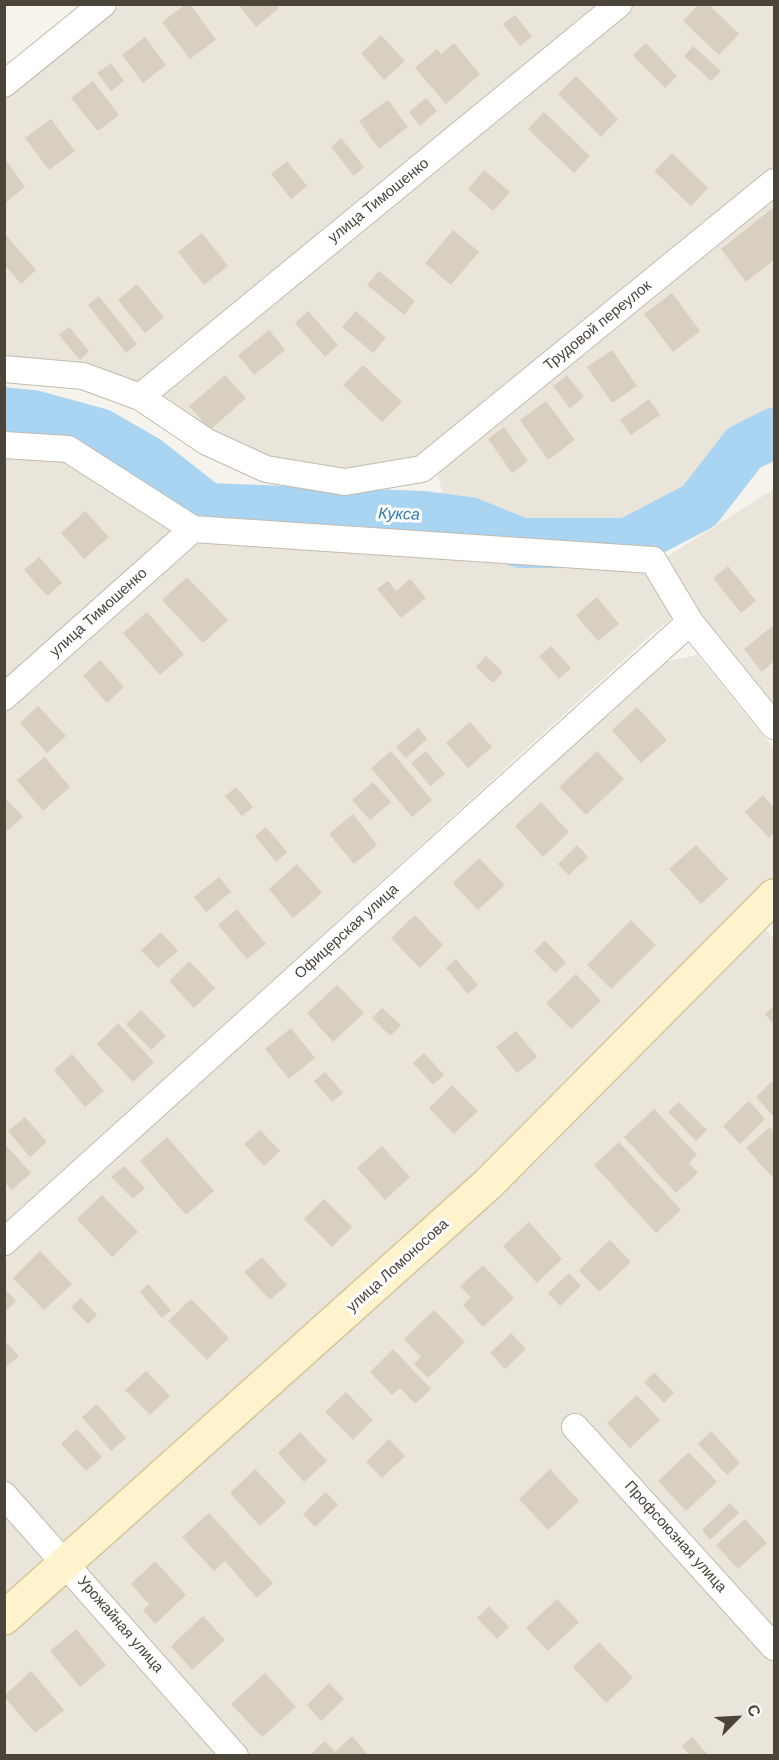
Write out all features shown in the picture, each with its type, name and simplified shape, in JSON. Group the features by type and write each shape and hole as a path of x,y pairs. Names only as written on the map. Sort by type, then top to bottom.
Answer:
{"street":[{"path":"4,84 103,4"},
{"name":"улица Тимошенко","path":"140,397 619,4"},
{"name":"Трудовой переулок","path":"140,397 207,442 266,469 345,482 422,469 774,182"},
{"path":"4,369 83,376 140,397"},
{"path":"4,445 68,448 193,529 653,560 690,622 774,726"},
{"name":"улица Тимошенко","path":"4,697 193,529"},
{"name":"Офицерская улица","path":"4,1242 690,622"},
{"name":"улица Ломоносова","path":"4,1618 488,1184 771,907"},
{"name":"Профсоюзная улица","path":"575,1427 774,1647"},
{"name":"Урожайная улица","path":"4,1495 236,1755"}],"shaded area":[{"path":"121,5 602,5 140,383 5,362 5,98"},
{"path":"631,5 774,5 774,173 421,461 344,474 270,464 153,396"},
{"path":"774,192 774,420 741,436 691,495 619,533 521,528 475,513 444,498 437,473"},
{"path":"4,453 70,457 180,532 4,688"},
{"path":"774,489 774,713 707,631 663,559"},
{"path":"197,541 646,568 675,616 652,634 5,1225 5,713"},
{"path":"697,655 774,749 774,878 481,1169 64,1546 5,1479 4,1260 665,662"},
{"path":"765,928 774,940 774,1755 250,1755 84,1566 504,1191"},
{"path":"4,1510 51,1560 4,1602"},
{"path":"68,1576 226,1756 5,1756 5,1633"}],"building":[{"path":"186,4 190,4 216,40 190,59 162,22"},
{"path":"238,4 276,4 279,8 256,27"},
{"path":"699,4 708,4 739,34 719,55 683,21"},
{"path":"515,15 532,37 520,46 503,24"},
{"path":"381,35 405,61 384,80 361,53"},
{"path":"145,37 166,65 143,83 122,55"},
{"path":"454,43 480,74 446,104 415,68 437,49 441,54"},
{"path":"646,43 677,76 665,88 633,55"},
{"path":"693,46 721,71 711,81 684,56"},
{"path":"111,63 124,81 111,91 97,73"},
{"path":"576,76 618,119 601,137 558,94"},
{"path":"93,81 119,115 98,131 71,98"},
{"path":"426,98 437,111 420,126 409,112"},
{"path":"388,100 408,127 379,149 359,121"},
{"path":"544,112 590,156 574,173 528,129"},
{"path":"51,119 75,151 49,170 25,138"},
{"path":"341,138 364,167 354,176 331,147"},
{"path":"672,153 708,188 691,206 654,171"},
{"path":"5,159 25,187 5,203"},
{"path":"287,161 307,186 291,199 271,174"},
{"path":"484,170 510,192 493,211 468,189"},
{"path":"774,207 774,260 746,282 721,249"},
{"path":"453,230 479,252 451,285 425,263"},
{"path":"4,233 36,270 21,284 4,264"},
{"path":"202,233 228,266 204,285 178,252"},
{"path":"379,271 415,301 404,315 367,285"},
{"path":"137,284 164,317 145,333 118,300"},
{"path":"672,293 700,331 673,352 644,314"},
{"path":"99,296 137,344 126,353 88,305"},
{"path":"308,311 338,345 325,357 295,323"},
{"path":"356,311 386,338 373,353 342,327"},
{"path":"69,327 89,351 80,360 59,335"},
{"path":"269,330 285,350 254,375 238,355"},
{"path":"612,350 637,386 612,403 587,367"},
{"path":"363,365 402,402 382,422 343,385"},
{"path":"225,375 246,398 210,430 189,406"},
{"path":"567,375 584,397 570,408 553,386"},
{"path":"649,399 660,415 631,435 620,420"},
{"path":"546,401 575,440 548,460 520,420"},
{"path":"504,427 528,461 512,473 488,439"},
{"path":"85,511 109,537 84,559 61,533"},
{"path":"39,557 62,583 47,596 24,570"},
{"path":"728,566 756,601 741,613 713,578"},
{"path":"187,577 228,620 203,643 162,600"},
{"path":"410,579 426,598 401,618 377,589 388,581 396,591"},
{"path":"597,597 619,624 598,641 576,615"},
{"path":"147,612 184,654 160,675 123,633"},
{"path":"774,625 774,661 762,672 744,649"},
{"path":"551,646 571,668 559,679 539,656"},
{"path":"486,656 503,672 493,683 476,667"},
{"path":"100,660 124,687 107,703 83,676"},
{"path":"38,706 66,736 47,753 20,723"},
{"path":"637,707 667,740 641,763 612,730"},
{"path":"470,722 492,747 468,768 446,743"},
{"path":"418,728 427,739 406,758 396,747"},
{"path":"391,751 432,800 412,817 371,768"},
{"path":"426,751 445,774 430,786 411,763"},
{"path":"597,751 624,779 586,815 559,787"},
{"path":"45,757 70,787 43,811 17,780"},
{"path":"373,782 391,802 370,820 352,800"},
{"path":"236,787 253,807 242,816 225,796"},
{"path":"763,795 774,807 774,832 769,838 745,812"},
{"path":"7,800 23,817 4,833 4,802"},
{"path":"541,802 569,832 543,857 515,826"},
{"path":"353,814 377,845 354,864 329,834"},
{"path":"266,827 287,852 276,862 255,836"},
{"path":"577,845 588,857 569,875 558,864"},
{"path":"696,845 728,879 701,904 669,869"},
{"path":"479,858 505,885 478,910 453,883"},
{"path":"297,864 322,893 293,918 269,889"},
{"path":"219,877 231,892 206,912 194,897"},
{"path":"237,909 266,944 247,959 218,925"},
{"path":"415,915 443,945 420,968 391,938"},
{"path":"631,920 656,945 611,989 587,965"},
{"path":"161,932 178,951 158,968 141,950"},
{"path":"545,940 566,963 555,973 534,951"},
{"path":"456,959 478,985 468,994 446,968"},
{"path":"189,961 215,988 194,1008 169,981"},
{"path":"576,974 601,1001 571,1029 546,1003"},
{"path":"337,985 364,1013 333,1042 307,1013"},
{"path":"774,1005 774,1025 765,1014"},
{"path":"382,1008 401,1025 390,1036 372,1018"},
{"path":"141,1010 166,1036 151,1050 126,1024"},
{"path":"118,1023 154,1062 133,1082 97,1044"},
{"path":"291,1028 315,1058 289,1079 265,1049"},
{"path":"516,1031 537,1057 517,1073 496,1047"},
{"path":"424,1053 444,1075 433,1085 413,1063"},
{"path":"72,1054 104,1091 85,1107 54,1070"},
{"path":"325,1072 343,1093 332,1102 314,1081"},
{"path":"774,1079 774,1117 756,1097"},
{"path":"452,1085 478,1111 454,1134 429,1108"},
{"path":"749,1101 765,1119 740,1144 723,1126"},
{"path":"679,1102 707,1130 696,1141 668,1112"},
{"path":"654,1109 697,1155 689,1163 698,1173 676,1193 624,1137"},
{"path":"25,1117 47,1142 30,1157 8,1131"},
{"path":"770,1127 774,1132 774,1179 746,1148"},
{"path":"260,1130 280,1151 264,1166 244,1144"},
{"path":"167,1137 214,1191 186,1215 140,1161"},
{"path":"619,1142 681,1210 656,1233 594,1165"},
{"path":"4,1143 31,1173 12,1190 4,1182"},
{"path":"382,1146 410,1177 385,1200 357,1168"},
{"path":"124,1166 145,1188 133,1199 111,1177"},
{"path":"102,1195 138,1232 112,1257 77,1219"},
{"path":"324,1199 352,1227 332,1247 304,1219"},
{"path":"529,1222 562,1259 537,1283 503,1246"},
{"path":"610,1240 631,1262 599,1292 579,1270"},
{"path":"40,1251 72,1284 44,1310 13,1278"},
{"path":"262,1257 287,1285 270,1300 244,1272"},
{"path":"483,1265 514,1298 483,1327 463,1305 471,1297 460,1286"},
{"path":"569,1273 581,1286 560,1306 548,1293"},
{"path":"148,1284 171,1310 162,1318 140,1292"},
{"path":"4,1288 16,1301 7,1310 4,1308"},
{"path":"81,1298 97,1315 88,1324 71,1307"},
{"path":"191,1299 229,1338 207,1360 168,1321"},
{"path":"434,1310 465,1342 428,1378 414,1364 421,1357 404,1339"},
{"path":"511,1333 526,1349 505,1369 490,1353"},
{"path":"4,1340 19,1356 4,1369"},
{"path":"393,1349 431,1389 415,1404 400,1388 392,1395 370,1372"},
{"path":"146,1371 170,1396 150,1415 125,1390"},
{"path":"654,1372 674,1393 664,1403 644,1382"},
{"path":"346,1392 373,1420 353,1440 325,1412"},
{"path":"637,1395 660,1420 630,1448 607,1423"},
{"path":"97,1404 126,1438 111,1451 82,1417"},
{"path":"77,1429 102,1457 86,1471 61,1444"},
{"path":"711,1431 740,1463 727,1475 698,1444"},
{"path":"300,1432 327,1461 304,1482 278,1453"},
{"path":"389,1439 405,1456 382,1478 366,1462"},
{"path":"689,1452 717,1482 686,1511 658,1481"},
{"path":"255,1469 286,1502 260,1526 230,1493"},
{"path":"550,1469 579,1501 548,1530 519,1499"},
{"path":"326,1492 338,1505 315,1527 303,1514"},
{"path":"730,1503 739,1513 710,1540 702,1530"},
{"path":"209,1513 273,1583 257,1598 225,1561 214,1571 182,1537"},
{"path":"745,1519 767,1543 738,1569 716,1545"},
{"path":"155,1561 186,1595 155,1624 143,1610 149,1604 131,1584"},
{"path":"557,1599 579,1622 548,1651 526,1628"},
{"path":"489,1606 509,1627 497,1639 477,1618"},
{"path":"203,1616 225,1640 192,1670 171,1646"},
{"path":"76,1629 106,1665 80,1687 50,1651"},
{"path":"599,1642 633,1678 606,1703 573,1667"},
{"path":"31,1671 64,1710 35,1733 4,1696"},
{"path":"265,1673 296,1707 262,1737 231,1704"},
{"path":"329,1683 344,1699 321,1721 307,1705"},
{"path":"352,1736 369,1756 309,1756 325,1741 335,1752"},
{"path":"692,1737 709,1756 690,1756 682,1746"}],"waterway":[{"name":"Кукса","path":"4,412 33,415 99,433 146,460 207,508 423,516 469,522 521,543 628,543 699,506 744,448 774,433"}]}
